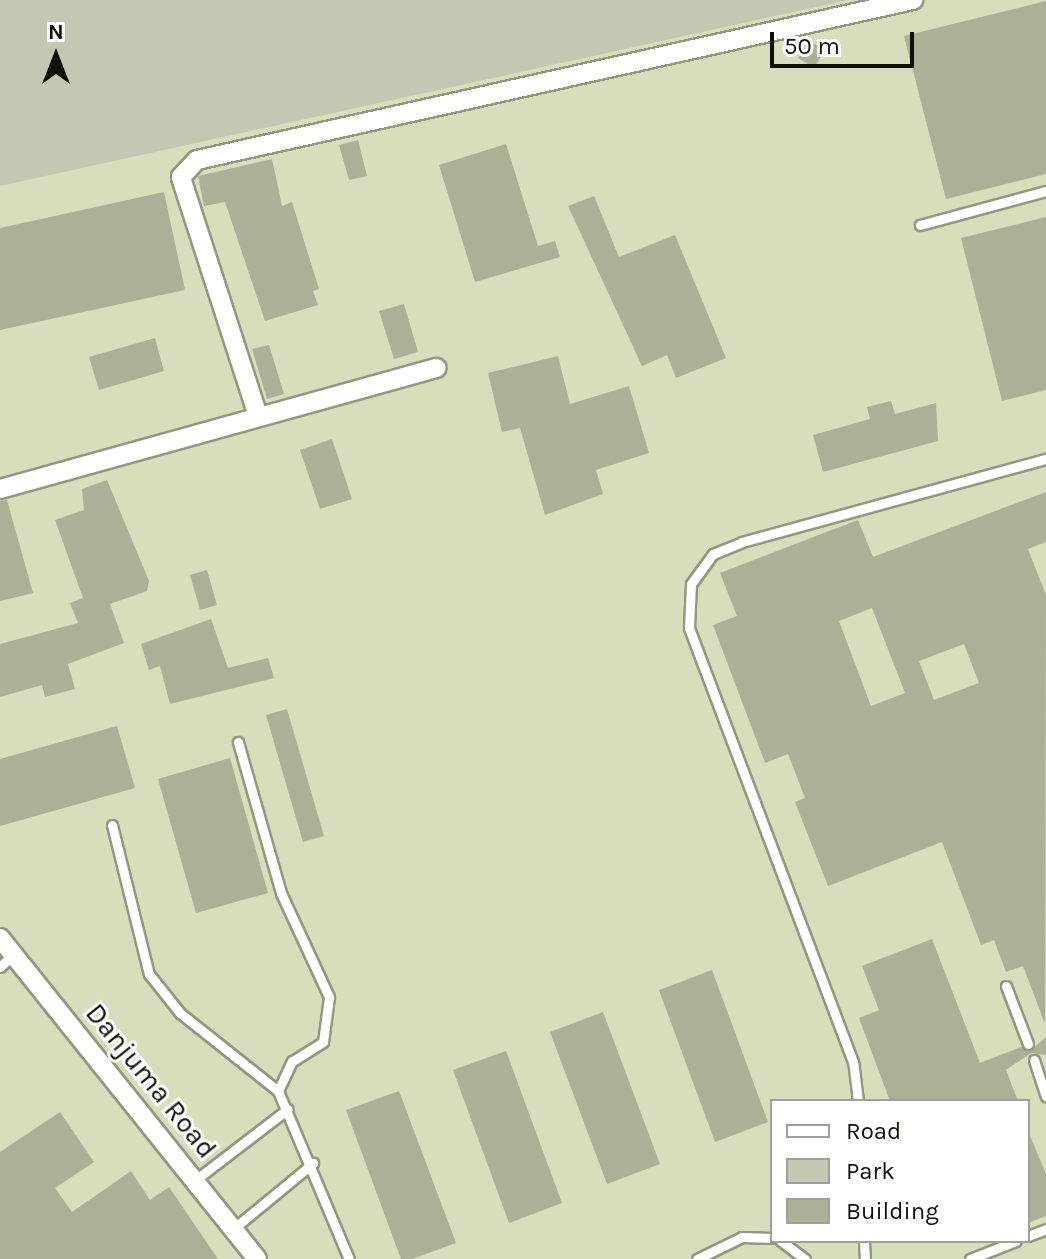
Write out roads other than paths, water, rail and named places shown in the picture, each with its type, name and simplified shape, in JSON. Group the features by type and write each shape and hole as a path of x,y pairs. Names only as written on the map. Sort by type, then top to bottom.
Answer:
{"street":[{"path":"258,416 181,177 197,160 913,0"},
{"path":"0,489 437,368"},
{"name":"Danjuma Road","path":"0,938 6,960 257,1259"}],"lane":[{"path":"920,225 1046,191"},
{"path":"858,1099 853,1062 689,628 691,584 713,554 742,542 1046,459"},
{"path":"238,742 281,893 329,997 323,1042 292,1061 278,1091"},
{"path":"112,825 149,974 180,1013 278,1091 313,1163 349,1259"},
{"path":"1006,986 1028,1044"},
{"path":"1034,1060 1046,1096"},
{"path":"194,1181 288,1109"},
{"path":"233,1229 313,1163"},
{"path":"697,1259 742,1237 770,1238"},
{"path":"784,1243 805,1259"},
{"path":"970,1259 1011,1243"}]}
